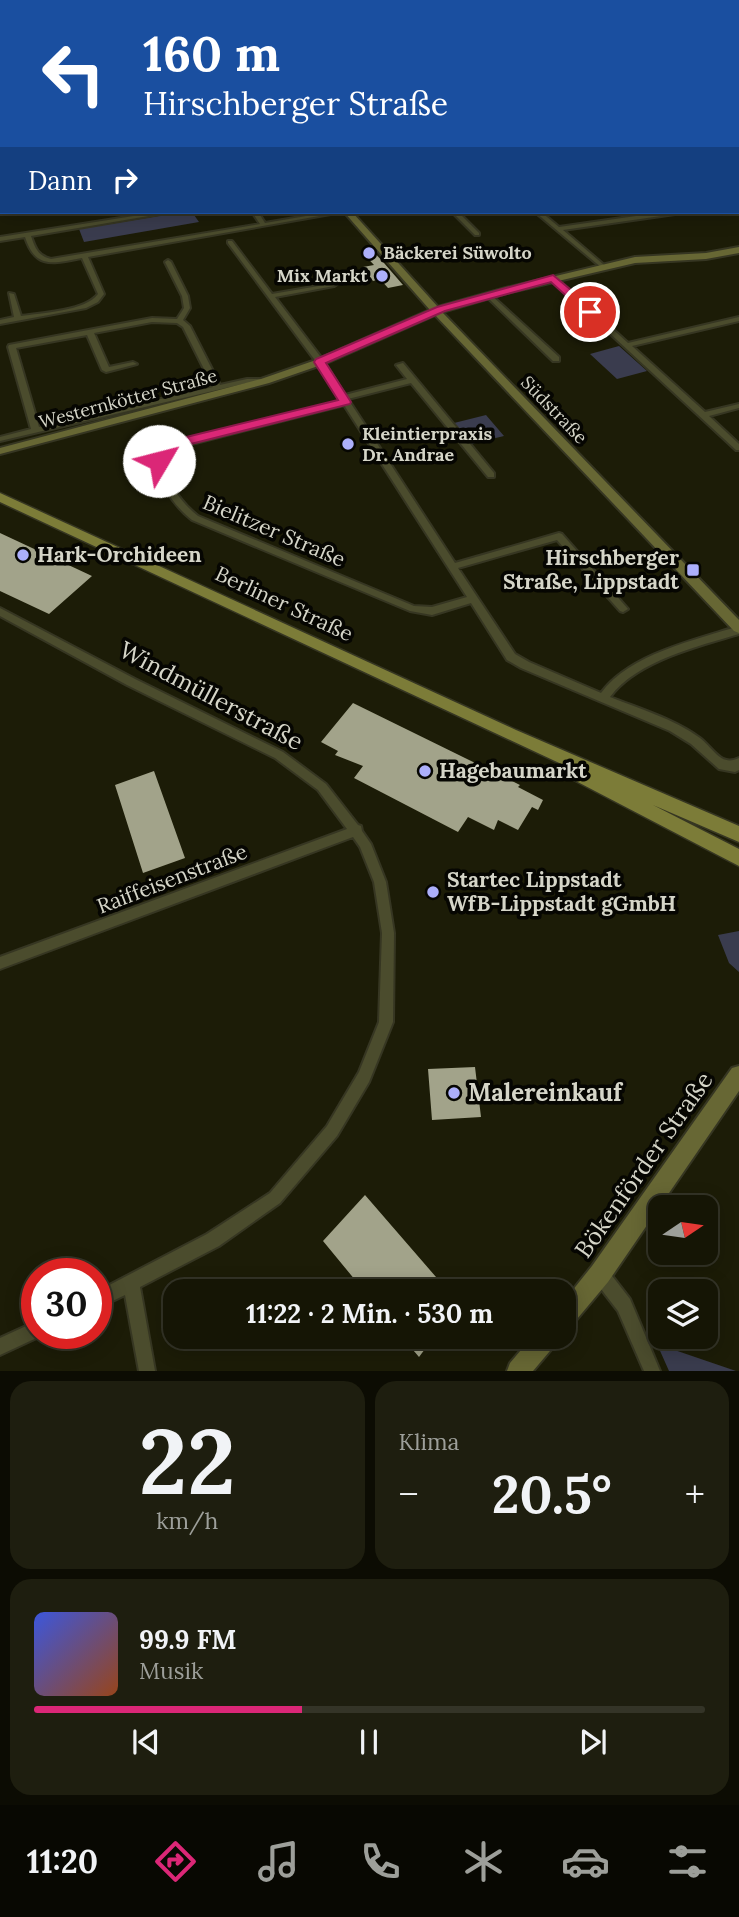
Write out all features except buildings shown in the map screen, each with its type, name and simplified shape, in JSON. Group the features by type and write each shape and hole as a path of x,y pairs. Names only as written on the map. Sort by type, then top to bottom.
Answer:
{"main road":[{"name":"Südstraße","path":"350,214 436,311 739,629"},
{"name":"Westernkötter Straße","path":"0,451 265,381 320,362 436,311 553,278 635,260 706,256 739,250"},
{"name":"Berliner Straße","path":"0,497 510,735 739,834"},
{"name":"Berliner Straße","path":"510,735 602,788 739,858"},
{"name":"Bökenförder Straße","path":"576,1303 600,1274 739,1075"},
{"path":"518,1371 537,1349"}],"street":[{"path":"0,239 157,214"},
{"path":"256,214 264,225"},
{"path":"28,235 35,255 40,260 51,261 327,214"},
{"path":"457,214 477,234"},
{"path":"540,214 602,266"},
{"path":"558,229 661,214"},
{"path":"230,242 320,362 511,657 674,728 695,741 723,766 735,767 739,763"},
{"path":"0,322 84,307 96,301 101,294 84,256"},
{"path":"168,262 186,296 187,308 179,321"},
{"path":"553,278 739,448"},
{"path":"270,296 334,284"},
{"path":"11,294 18,318"},
{"path":"489,296 556,359"},
{"path":"627,345 739,319"},
{"path":"36,431 12,347 152,320 179,321 186,326 218,388"},
{"path":"90,332 106,370 133,364"},
{"path":"400,365 491,475"},
{"path":"344,400 412,380"},
{"name":"Westernkötter Straße","path":"0,439 247,381 265,381"},
{"name":"Bielitzer Straße","path":"344,400 169,447 161,453 159,461 176,502 195,518 413,609 432,611 473,599"},
{"path":"703,415 739,407"},
{"path":"452,567 559,536 623,609"},
{"name":"Windmüllerstraße","path":"0,612 131,682 279,755 322,787 357,830 380,882 388,933 386,1022 364,1077 332,1131 275,1198 214,1240 112,1293"},
{"path":"604,697 619,679 635,667 739,629"},
{"name":"Raiffeisenstraße","path":"0,963 357,830"},
{"path":"600,1274 624,1305 652,1371"},
{"path":"125,1287 147,1371"},
{"path":"0,1347 21,1337"}],"shaded area":[{"path":"171,214 193,214 199,222 84,242 79,229"},
{"path":"619,346 647,371 617,379 590,354"},
{"path":"486,415 504,436 471,444 454,423"},
{"path":"739,931 739,972 729,963 718,935"},
{"path":"659,1349 672,1349 736,1371 669,1371"}],"place":[{"name":"Bäckerei Süwolto","path":"369,253"},
{"name":"Mix Markt","path":"382,276"},
{"name":"Kleintierpraxis Dr. Andrae","path":"348,444"},
{"name":"Hark-Orchideen","path":"23,555"},
{"name":"Hirschberger Straße, Lippstadt","path":"693,570"},
{"name":"Hagebaumarkt","path":"425,771"},
{"name":"Startec Lippstadt WfB-Lippstadt gGmbH","path":"433,892"},
{"name":"Malereinkauf","path":"454,1093"}],"route":[{"path":"159,461 161,453 179,443 345,402 320,362 441,309 553,278 590,312"}]}
